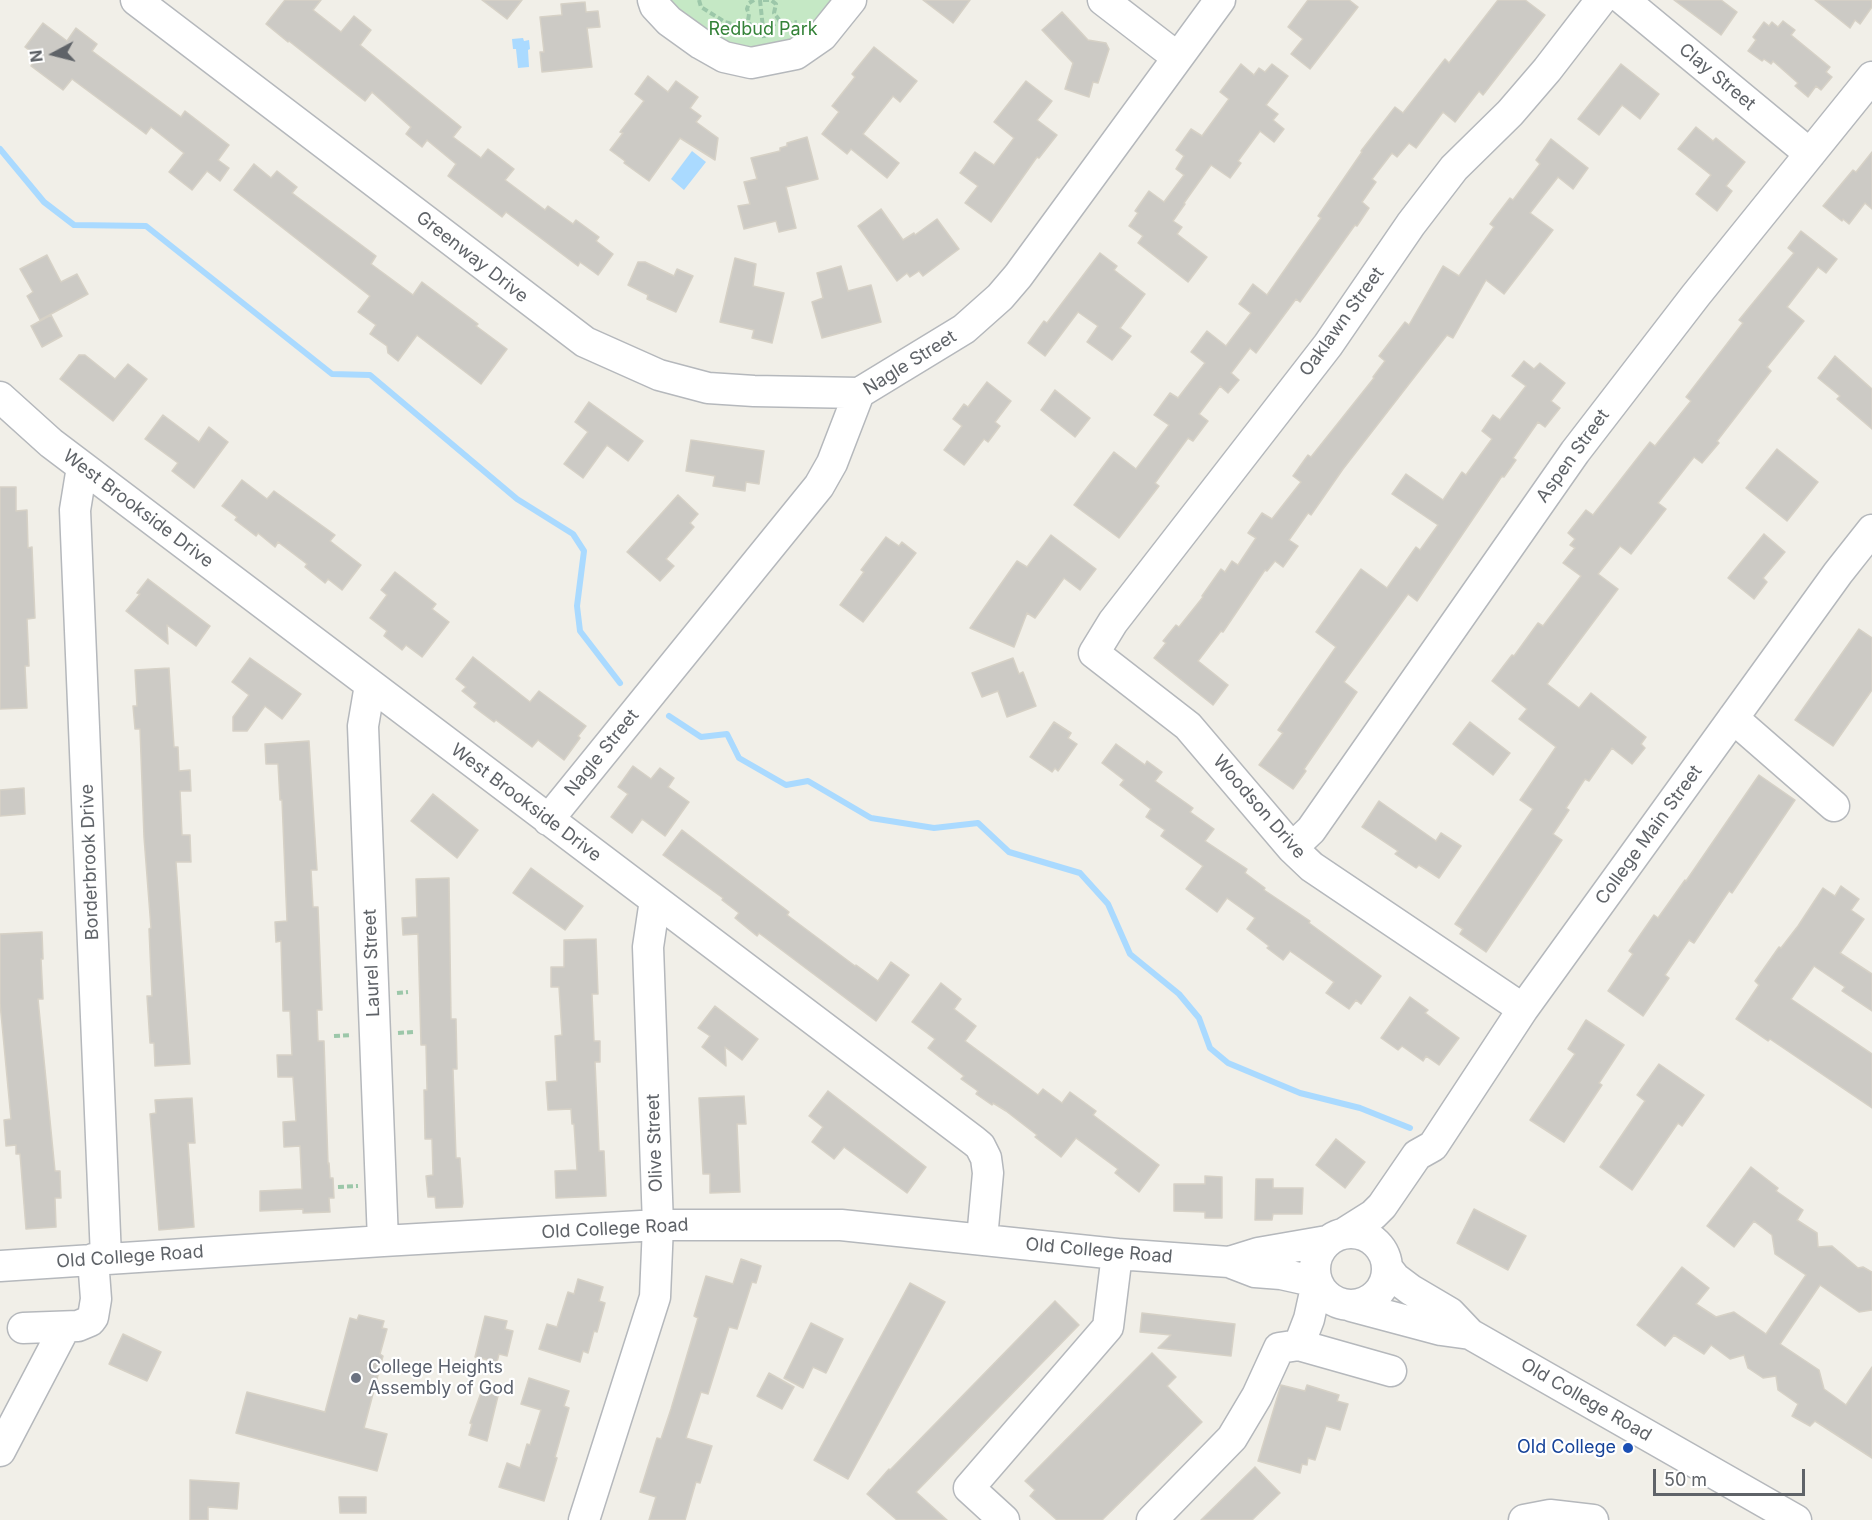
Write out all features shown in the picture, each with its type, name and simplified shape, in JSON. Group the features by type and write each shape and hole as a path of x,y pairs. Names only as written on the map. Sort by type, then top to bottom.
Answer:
{"street":[{"name":"Greenway Drive","path":"135,0 585,342 659,375 708,388 859,393"},
{"path":"653,0 655,6 669,21 701,44 724,57 751,63 796,54 822,36 851,0"},
{"path":"1103,0 1177,57"},
{"name":"Nagle Street","path":"548,820 819,486 832,463 859,393 964,329 1000,297 1018,276 1220,0"},
{"name":"Oaklawn Street","path":"1094,653 1113,622 1328,345 1411,224 1454,168 1510,114 1601,0"},
{"name":"Clay Street","path":"1624,0 1810,154"},
{"name":"Aspen Street","path":"1292,848 1311,830 1575,452 1810,154 1868,91"},
{"name":"West Brookside Drive","path":"0,397 51,443 82,467 980,1146 986,1158 988,1173 982,1239"},
{"name":"Borderbrook Drive","path":"65,1327 84,1324 93,1317 100,1259 75,510 82,467"},
{"name":"College Main Street","path":"1337,1237 1373,1215 1382,1206 1417,1155 1433,1146 1523,1009 1838,573 1872,530"},
{"name":"Woodson Drive","path":"1094,653 1188,726 1292,848 1312,867 1523,1009"},
{"name":"Laurel Street","path":"370,685 363,726 383,1241"},
{"path":"1733,718 1834,806"},
{"name":"Olive Street","path":"584,1520 655,1297 658,1226 648,947 655,900"},
{"name":"College Main Street","path":"1387,1263 1385,1243 1388,1233 1432,1163 1433,1146"},
{"name":"Old College Road","path":"0,1266 658,1226 840,1225 1117,1254 1228,1262 1255,1272 1281,1274 1317,1283"},
{"path":"1307,1347 1329,1316 1345,1305 1362,1304 1372,1299 1386,1281 1387,1263 1380,1246 1359,1233 1337,1237 1320,1249 1315,1260 1314,1271 1322,1292 1345,1305"},
{"name":"Old College Road","path":"1228,1262 1258,1253 1337,1237"},
{"path":"1004,1520 969,1488 1108,1327 1117,1254"},
{"name":"Old College Road","path":"1387,1263 1395,1278 1450,1313 1470,1334 1796,1520"},
{"path":"1307,1347 1309,1319 1317,1283"},
{"name":"Old College Road","path":"1345,1305 1441,1330 1470,1334"},
{"path":"0,1451 65,1327 22,1328"},
{"path":"1152,1520 1232,1438 1257,1396 1279,1348 1307,1347 1391,1371"},
{"path":"1524,1520 1550,1515 1593,1520"}],"path":[{"path":"699,0 701,7 725,22 752,28 773,25 780,21"},
{"path":"752,28 748,21 747,9 749,3 754,0"},
{"path":"766,61 762,0 771,0 776,4 774,13 780,21 787,24 796,22 805,16"}],"green space":[{"name":"Redbud Park","path":"662,0 844,0 795,50 726,50"}],"water":[{"path":"523,38 524,41 529,40 529,67 518,68 516,49 513,49 512,39"},
{"path":"692,151 706,162 684,190 671,179"}],"building":[{"path":"285,0 321,0 313,10 341,32 354,16 371,30 360,45 461,127 453,137 481,158 488,149 514,169 505,180 545,210 548,206 573,224 576,220 599,237 596,241 613,254 598,275 580,262 578,266 506,212 502,217 448,176 456,164 427,140 422,147 406,134 411,127 372,92 365,101 266,24"},
{"path":"482,0 522,0 507,19"},
{"path":"923,0 970,0 953,23"},
{"path":"1308,0 1349,0 1358,7 1310,69 1291,54 1303,39 1288,27"},
{"path":"1498,0 1525,0 1545,15 1483,95 1479,91 1455,122 1443,112 1416,148 1409,143 1397,157 1392,153 1372,179 1376,182 1362,202 1369,208 1357,226 1355,225 1300,302 1296,299 1256,353 1250,348 1231,373 1239,380 1228,393 1220,386 1199,414 1208,421 1193,441 1188,438 1155,483 1159,486 1119,538 1074,505 1114,452 1136,469 1169,425 1154,415 1170,393 1178,398 1205,363 1191,352 1207,331 1226,346 1251,313 1239,304 1253,284 1267,295 1321,218 1318,216 1361,151 1395,107 1403,113 1445,59 1449,63"},
{"path":"1674,0 1721,0 1737,12 1721,35"},
{"path":"1815,0 1872,0 1872,7 1860,24 1855,20 1850,28"},
{"path":"585,2 586,12 598,11 600,27 587,28 592,67 542,72 540,52 544,52 540,17 562,15 561,4"},
{"path":"1062,12 1088,40 1106,43 1109,49 1098,83 1093,82 1089,97 1065,89 1073,63 1042,30"},
{"path":"1783,21 1795,30 1791,35 1830,67 1826,72 1832,77 1821,90 1816,86 1808,97 1795,86 1798,83 1773,61 1771,64 1764,59 1762,61 1748,51 1756,40 1753,37 1764,22 1769,26 1772,22 1778,27"},
{"path":"43,23 67,41 76,28 97,44 92,51 181,117 185,111 229,145 218,160 229,168 220,181 207,171 192,190 169,172 184,153 151,127 146,134 72,79 63,90 31,66 38,57 25,47"},
{"path":"874,47 917,81 900,102 893,96 863,134 899,163 887,178 851,149 847,154 822,134 839,112 832,106 855,77 852,74"},
{"path":"1241,64 1254,75 1259,68 1265,72 1272,64 1288,76 1266,105 1278,114 1273,120 1284,129 1274,142 1260,131 1238,161 1241,163 1230,178 1211,165 1184,203 1173,221 1182,227 1177,234 1207,257 1188,282 1138,243 1143,236 1129,226 1138,213 1135,211 1149,191 1164,202 1184,175 1176,169 1184,156 1176,150 1191,129 1202,136 1229,99 1220,92"},
{"path":"1621,64 1659,94 1640,119 1622,105 1599,135 1578,119"},
{"path":"648,76 668,92 676,81 698,97 690,108 701,116 696,122 718,138 715,160 680,138 649,181 610,150 623,133 620,132 644,101 635,94"},
{"path":"1026,81 1052,101 1037,120 1057,135 1039,158 1037,157 991,222 965,203 978,186 960,173 975,152 994,165 1014,138 994,122"},
{"path":"1696,127 1713,141 1716,138 1745,162 1726,186 1732,191 1717,211 1696,194 1711,175 1678,149"},
{"path":"807,137 818,179 786,187 796,228 779,232 776,221 744,229 738,206 750,204 744,182 757,179 751,158 780,151 780,148 787,146 787,143"},
{"path":"1551,139 1588,168 1573,189 1558,177 1530,213 1553,230 1504,294 1486,280 1453,338 1447,335 1343,469 1311,515 1308,513 1289,540 1298,546 1283,567 1275,561 1267,571 1265,570 1223,632 1221,631 1198,661 1228,685 1213,705 1154,658 1166,643 1163,641 1176,625 1179,627 1203,597 1221,569 1225,572 1232,561 1238,565 1256,538 1248,533 1262,513 1272,519 1301,482 1293,476 1308,455 1311,457 1374,378 1385,361 1379,356 1405,322 1409,325 1443,266 1459,276 1494,227 1490,224 1510,198 1513,200 1540,164 1536,160"},
{"path":"1872,152 1872,209 1865,203 1849,224 1823,206 1853,170 1856,172"},
{"path":"254,164 271,178 277,171 297,187 292,193 376,256 371,264 413,295 422,282 507,349 481,384 417,335 398,361 388,353 387,346 370,334 376,325 358,312 370,296 234,190"},
{"path":"881,209 903,240 914,233 915,235 937,219 959,249 923,276 919,271 910,277 907,273 897,281 858,226"},
{"path":"1801,231 1837,259 1826,273 1818,267 1787,307 1804,321 1767,367 1771,371 1717,441 1719,443 1702,463 1694,457 1658,503 1666,509 1631,554 1620,546 1598,574 1618,589 1547,684 1579,708 1591,693 1646,737 1641,744 1645,748 1632,764 1612,748 1589,781 1585,779 1566,808 1569,810 1553,834 1562,840 1486,952 1460,934 1463,929 1455,924 1533,809 1520,800 1556,747 1519,719 1527,709 1492,681 1538,623 1543,626 1581,576 1563,563 1575,548 1570,545 1575,539 1568,533 1586,510 1593,515 1650,442 1655,446 1691,401 1686,397 1743,323 1739,320 1794,253 1788,248"},
{"path":"1100,253 1117,266 1114,270 1145,294 1120,328 1131,336 1112,360 1087,342 1098,326 1078,312 1045,356 1028,343 1044,321 1047,323"},
{"path":"47,255 61,282 77,274 88,294 40,320 27,296 33,292 20,269"},
{"path":"735,258 756,264 753,286 784,293 772,343 752,338 754,330 720,322"},
{"path":"638,262 645,262 674,276 677,269 693,276 676,312 647,299 648,295 628,285"},
{"path":"841,266 848,291 871,285 881,322 822,338 812,302 823,298 817,273"},
{"path":"51,315 62,336 42,347 31,326"},
{"path":"79,355 85,355 115,379 128,364 147,379 113,421 60,379"},
{"path":"1835,356 1872,389 1872,429 1837,399 1840,396 1818,378"},
{"path":"1524,361 1534,369 1540,363 1565,383 1551,401 1560,408 1545,427 1538,422 1513,458 1516,460 1504,477 1502,476 1417,601 1408,594 1344,682 1357,692 1304,769 1306,771 1293,789 1259,765 1283,733 1278,730 1336,647 1316,632 1361,569 1387,588 1416,547 1420,550 1438,525 1392,494 1406,474 1443,500 1462,472 1466,475 1492,439 1482,431 1493,415 1500,420 1526,386 1512,376"},
{"path":"987,382 1011,401 995,422 1000,426 988,442 984,439 964,465 944,450 962,426 953,419 964,404 968,407"},
{"path":"1055,390 1090,418 1075,437 1041,410"},
{"path":"589,402 643,441 628,461 607,445 583,478 564,464 588,432 575,422"},
{"path":"163,415 199,442 209,427 228,442 194,488 172,471 178,463 145,439"},
{"path":"691,440 764,451 759,484 746,482 745,491 713,486 715,476 686,471"},
{"path":"1777,449 1818,482 1787,521 1746,488"},
{"path":"242,480 267,499 274,491 335,535 330,541 361,565 342,590 328,579 325,583 305,567 307,564 278,542 275,547 258,533 256,536 235,520 237,517 222,506"},
{"path":"0,487 16,487 16,511 27,510 28,548 32,547 35,618 27,619 29,666 25,666 27,708 0,709"},
{"path":"678,495 698,514 690,523 694,527 666,559 674,566 660,581 627,552"},
{"path":"1764,534 1785,552 1763,578 1767,582 1754,599 1728,578"},
{"path":"1051,535 1096,569 1080,590 1064,578 1035,618 1027,613 1014,647 970,628 1017,561 1027,567"},
{"path":"886,537 899,546 902,542 916,553 863,622 840,605 864,572 861,570"},
{"path":"395,572 436,604 432,609 449,622 422,657 406,645 402,650 384,636 387,631 370,618 387,595 381,590"},
{"path":"148,579 210,626 196,646 167,625 168,644 126,611 140,594 137,593"},
{"path":"1859,629 1872,638 1872,690 1833,746 1795,720"},
{"path":"473,657 530,702 539,691 586,726 564,760 538,740 532,747 474,707 477,703 462,691 466,687 456,679"},
{"path":"250,658 301,694 282,719 265,706 247,731 233,731 233,717 249,695 232,682"},
{"path":"1013,658 1019,674 1023,672 1036,706 1007,717 998,691 982,697 972,673"},
{"path":"169,668 174,747 178,747 179,771 190,770 191,791 180,791 182,835 190,835 191,862 176,862 190,1064 155,1066 154,1043 150,1043 147,996 152,996 149,929 151,928 144,837 140,729 135,729 133,706 137,706 135,670"},
{"path":"1054,722 1071,733 1068,738 1077,744 1058,771 1055,768 1052,772 1030,757"},
{"path":"1470,722 1510,753 1493,775 1453,744"},
{"path":"309,741 317,870 311,870 313,907 318,907 322,1010 317,1010 318,1041 324,1041 328,1164 330,1178 333,1178 334,1198 329,1198 330,1212 303,1213 303,1209 260,1211 260,1191 302,1189 300,1146 284,1147 283,1122 296,1121 293,1077 278,1077 277,1055 292,1055 290,1011 283,1011 281,941 276,942 275,922 287,921 282,800 280,800 278,764 266,764 265,744"},
{"path":"1116,744 1145,765 1147,761 1162,772 1155,781 1193,808 1190,812 1214,829 1205,841 1247,869 1245,873 1265,888 1264,890 1310,921 1309,923 1381,976 1361,1004 1356,1000 1349,1009 1326,993 1334,982 1290,951 1283,960 1267,948 1269,946 1247,929 1255,918 1227,898 1217,912 1186,889 1203,866 1161,836 1165,830 1146,817 1151,809 1120,785 1124,780 1102,763"},
{"path":"633,766 651,779 660,768 674,778 668,787 689,802 665,836 642,819 632,833 611,817 628,794 618,787"},
{"path":"1759,775 1795,800 1732,893 1729,891 1694,943 1689,940 1665,975 1669,978 1643,1016 1608,991 1633,954 1629,951 1654,915 1658,918 1686,881"},
{"path":"24,788 25,814 0,816 0,790"},
{"path":"433,794 478,830 457,858 411,821"},
{"path":"1379,801 1436,841 1441,833 1461,846 1439,878 1419,865 1416,868 1395,854 1398,851 1362,827"},
{"path":"682,830 789,912 787,915 878,981 891,962 909,975 876,1021 759,933 757,936 735,918 739,913 722,900 723,898 663,855"},
{"path":"531,868 583,906 565,930 513,893"},
{"path":"449,878 451,1019 456,1019 457,1069 453,1069 456,1158 460,1158 463,1203 462,1207 436,1208 435,1197 428,1197 426,1176 433,1175 432,1139 425,1139 426,1045 421,1045 418,934 403,935 402,918 417,917 416,879"},
{"path":"1841,886 1859,899 1851,910 1864,919 1840,953 1872,974 1872,1011 1842,991 1845,987 1814,966 1791,999 1872,1054 1872,1108 1770,1039 1768,1041 1736,1019 1759,985 1755,981 1779,947 1781,948 1798,926 1823,888 1835,896"},
{"path":"42,932 43,999 38,999 55,1171 60,1171 61,1198 55,1198 56,1227 26,1229 20,1154 16,1154 16,1145 6,1146 4,1120 11,1119 0,1003 0,934"},
{"path":"596,939 598,994 592,994 594,1041 600,1041 600,1062 595,1062 599,1151 604,1151 606,1196 556,1198 555,1171 577,1170 571,1109 548,1110 546,1082 557,1081 555,1036 562,1035 559,987 551,987 551,967 564,967 564,940"},
{"path":"941,983 961,999 954,1009 976,1026 965,1041 1038,1095 1043,1089 1062,1103 1070,1092 1096,1111 1093,1115 1159,1165 1139,1192 1115,1173 1118,1169 1076,1138 1061,1157 1006,1111 976,1094 978,1091 961,1079 964,1076 928,1048 935,1039 912,1022"},
{"path":"1410,997 1428,1010 1425,1013 1459,1038 1439,1065 1426,1056 1423,1061 1402,1046 1398,1050 1381,1038"},
{"path":"715,1006 758,1039 742,1060 725,1047 726,1066 702,1047 710,1036 698,1028"},
{"path":"1586,1020 1624,1045 1599,1083 1602,1085 1564,1142 1530,1120 1575,1054 1568,1049"},
{"path":"1659,1064 1704,1095 1682,1126 1678,1123 1632,1190 1600,1167 1645,1101 1637,1095"},
{"path":"828,1091 926,1167 907,1193 844,1147 834,1159 812,1142 823,1127 809,1116"},
{"path":"744,1096 746,1124 737,1124 740,1192 710,1193 710,1174 703,1174 699,1098"},
{"path":"192,1098 195,1143 188,1143 194,1227 159,1230 150,1114 156,1113 155,1100"},
{"path":"1336,1139 1365,1162 1345,1188 1316,1165"},
{"path":"1751,1167 1778,1188 1776,1191 1803,1210 1797,1220 1817,1233 1818,1247 1832,1246 1858,1268 1863,1267 1872,1272 1872,1310 1859,1312 1820,1285 1780,1344 1819,1370 1824,1389 1846,1405 1872,1367 1872,1458 1815,1421 1810,1426 1792,1416 1798,1404 1778,1390 1776,1376 1763,1378 1748,1368 1744,1355 1730,1359 1711,1345 1704,1354 1674,1335 1665,1346 1637,1325 1682,1267 1709,1288 1696,1304 1716,1317 1734,1312 1766,1334 1806,1275 1775,1254 1772,1235 1754,1221 1734,1247 1707,1226"},
{"path":"1205,1176 1222,1177 1222,1218 1205,1218 1205,1212 1174,1211 1174,1184 1205,1184"},
{"path":"1256,1179 1273,1179 1273,1188 1303,1188 1302,1214 1273,1214 1272,1220 1255,1220"},
{"path":"1474,1209 1526,1236 1508,1270 1457,1243"},
{"path":"741,1259 761,1266 756,1283 752,1282 737,1329 729,1327 708,1394 701,1392 686,1438 712,1446 700,1483 696,1482 685,1520 649,1520 656,1497 640,1492 657,1438 661,1439 671,1409 698,1318 694,1316 706,1276 733,1284"},
{"path":"578,1279 603,1287 599,1301 605,1303 597,1332 594,1331 588,1353 583,1351 580,1362 539,1349 547,1324 557,1327 568,1292 574,1294"},
{"path":"910,1283 945,1302 848,1479 814,1460"},
{"path":"1055,1301 1079,1325 916,1492 947,1520 897,1520 867,1494"},
{"path":"1142,1313 1235,1324 1231,1356 1158,1348 1171,1335 1140,1332"},
{"name":"College Heights Assembly of God","path":"359,1315 384,1321 382,1328 387,1329 380,1354 383,1356 364,1428 387,1434 377,1471 236,1433 247,1392 325,1412 350,1318 357,1320"},
{"path":"485,1316 507,1321 505,1329 513,1331 507,1356 499,1354 497,1362 475,1357"},
{"path":"811,1323 843,1339 826,1373 813,1367 803,1388 784,1378"},
{"path":"123,1334 161,1352 147,1381 109,1364"},
{"path":"1152,1353 1176,1377 1167,1386 1202,1422 1102,1520 1057,1520 1030,1496 1035,1490 1025,1481"},
{"path":"769,1373 794,1387 782,1409 757,1396"},
{"path":"529,1378 569,1391 564,1406 569,1408 544,1501 499,1487 507,1463 520,1468 541,1410 521,1404"},
{"path":"1281,1385 1305,1391 1307,1385 1339,1395 1337,1401 1348,1404 1340,1430 1326,1426 1315,1460 1308,1458 1307,1465 1302,1464 1300,1473 1258,1461"},
{"path":"482,1390 498,1396 487,1441 469,1435 472,1424 470,1423"},
{"path":"1255,1467 1280,1493 1252,1520 1201,1520"},
{"path":"190,1480 239,1483 237,1509 208,1507 208,1520 190,1520"},
{"path":"339,1497 366,1497 366,1513 340,1513"}],"waterway":[{"path":"0,149 44,202 74,225 146,226 332,374 370,375 517,499 573,534 584,551 577,606 580,631 620,683"},
{"path":"669,716 701,737 727,734 739,758 786,785 808,781 871,818 934,828 978,823 1009,852 1080,873 1108,904 1130,954 1179,994 1199,1018 1210,1048 1228,1063 1300,1093 1360,1108 1410,1128"}],"place":[{"name":"College Heights Assembly of God","path":"356,1378"},
{"name":"Old College","path":"1628,1448"}]}
